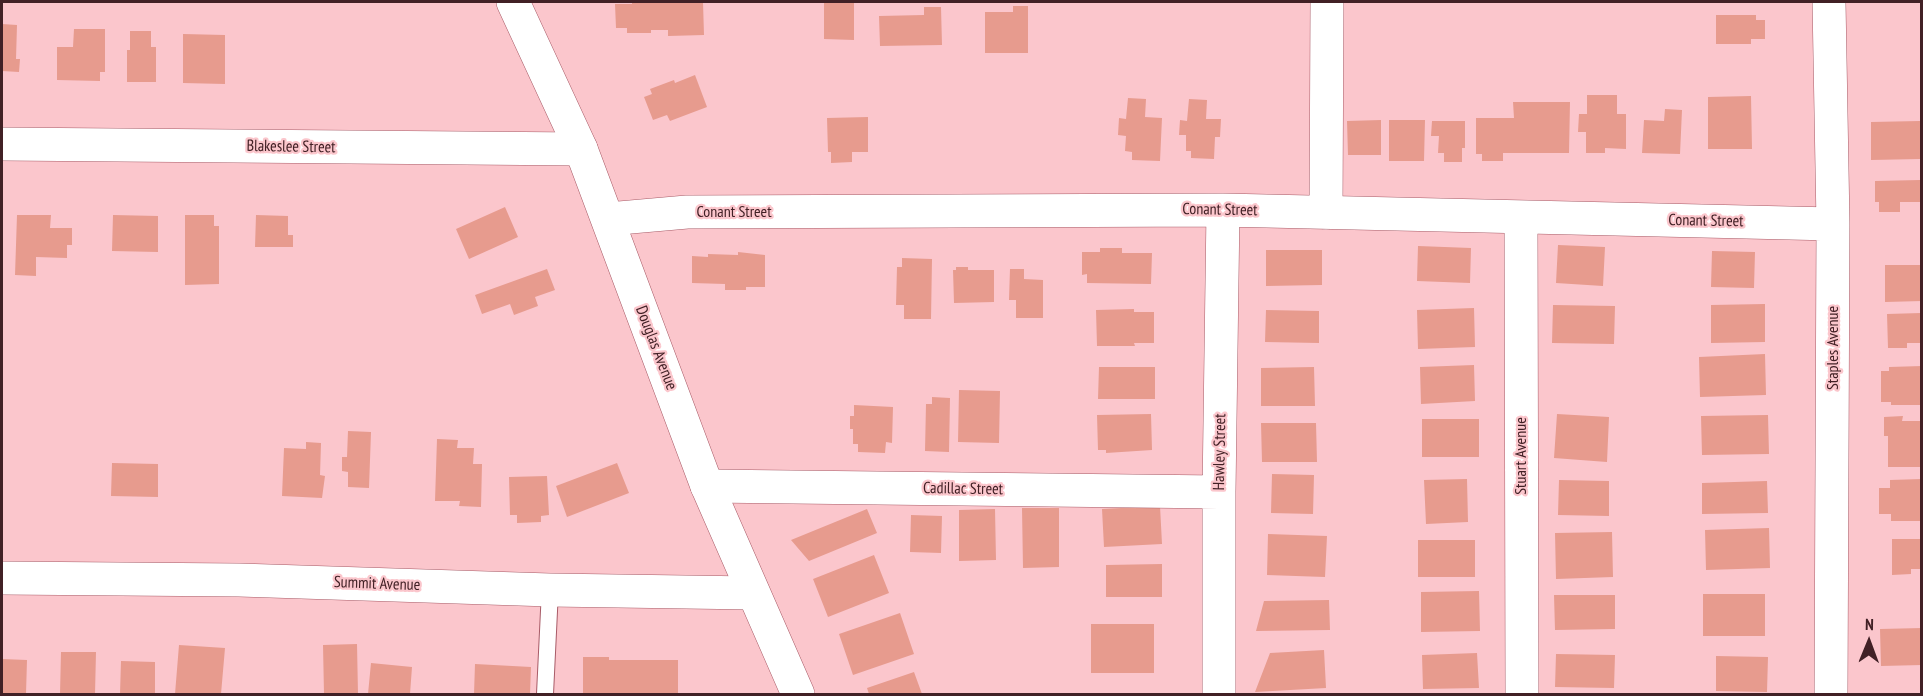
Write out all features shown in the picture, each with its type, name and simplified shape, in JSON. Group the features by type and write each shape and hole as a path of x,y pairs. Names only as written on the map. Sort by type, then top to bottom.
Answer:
{"street":[{"name":"Douglas Avenue","path":"513,2 581,149 707,486 798,694"},
{"path":"1326,213 1327,2"},
{"name":"Staples Avenue","path":"1829,2 1833,224 1831,694"},
{"name":"Blakeslee Street","path":"2,144 581,149"},
{"name":"Conant Street","path":"608,219 687,212 1223,210 1833,224"},
{"name":"Hawley Street","path":"1219,694 1223,210"},
{"name":"Stuart Avenue","path":"1521,217 1522,694"},
{"name":"Cadillac Street","path":"707,486 1219,492"},
{"name":"Summit Avenue","path":"2,578 239,580 550,590 753,593"}],"lane":[{"path":"544,694 550,590"}],"building":[{"path":"632,2 703,2 704,35 668,36 668,30 627,33 627,28 616,28 615,4 632,4"},
{"path":"824,2 854,2 854,40 824,39"},
{"path":"1013,6 1028,6 1028,53 985,53 985,12 1013,12"},
{"path":"924,7 941,7 942,45 880,46 879,16 924,15"},
{"path":"1716,15 1756,15 1756,20 1765,20 1765,39 1751,39 1751,44 1716,44"},
{"path":"2,24 17,25 16,59 20,59 19,72 2,71"},
{"path":"74,29 105,29 105,72 100,72 100,81 57,80 57,47 73,47"},
{"path":"130,31 151,31 151,47 156,47 156,82 127,82 127,50 130,50"},
{"path":"183,34 225,35 225,84 183,83"},
{"path":"695,75 707,107 670,121 667,115 653,120 644,97 652,94 650,89"},
{"path":"1587,95 1617,95 1617,114 1626,114 1626,149 1605,148 1605,153 1586,153 1586,132 1578,132 1579,114 1587,114"},
{"path":"1751,96 1752,149 1708,149 1708,97"},
{"path":"1128,98 1146,99 1145,117 1162,118 1160,161 1132,160 1132,152 1125,151 1126,136 1118,135 1119,118 1126,119"},
{"path":"1189,99 1207,100 1206,119 1221,119 1220,137 1215,137 1214,159 1191,158 1191,151 1186,151 1186,135 1179,135 1180,120 1187,121"},
{"path":"1513,102 1570,102 1569,153 1503,153 1503,161 1482,161 1482,154 1476,154 1476,118 1514,118"},
{"path":"1665,109 1682,110 1680,154 1642,153 1644,120 1664,121"},
{"path":"868,117 868,152 852,152 852,162 831,163 831,152 828,152 827,118"},
{"path":"1381,120 1381,155 1348,155 1347,121"},
{"path":"1389,120 1425,120 1424,161 1389,161"},
{"path":"1432,121 1465,121 1465,148 1462,148 1462,162 1444,162 1444,153 1438,153 1439,136 1431,136"},
{"path":"1920,121 1920,159 1871,160 1871,122"},
{"path":"1920,180 1920,202 1900,202 1900,212 1879,212 1879,202 1875,202 1875,181"},
{"path":"505,207 518,237 469,259 456,229"},
{"path":"17,215 51,215 50,228 72,228 72,245 67,245 67,258 36,257 36,276 15,275"},
{"path":"113,215 158,216 158,252 112,251"},
{"path":"185,215 214,215 214,226 219,226 219,284 185,285"},
{"path":"256,215 288,216 288,235 293,235 293,247 255,247"},
{"path":"1558,245 1605,247 1603,286 1556,283"},
{"path":"1418,246 1471,248 1470,283 1417,281"},
{"path":"1100,248 1122,248 1122,253 1152,253 1151,284 1087,283 1087,274 1082,275 1082,252 1100,252"},
{"path":"1266,250 1322,250 1322,285 1266,286"},
{"path":"1712,251 1755,252 1754,288 1711,287"},
{"path":"738,252 765,255 765,287 725,290 725,284 692,283 692,256 738,255"},
{"path":"902,258 932,259 931,319 904,319 904,305 896,305 897,267 902,267"},
{"path":"1885,265 1922,265 1922,301 1885,302"},
{"path":"956,267 968,267 968,270 994,270 994,302 954,303 953,270 956,270"},
{"path":"547,269 555,290 535,297 538,306 514,315 510,304 482,314 475,295"},
{"path":"1010,269 1024,269 1024,279 1043,280 1043,318 1016,318 1016,300 1009,300"},
{"path":"1765,304 1765,342 1711,343 1711,305"},
{"path":"1553,305 1615,306 1614,344 1552,343"},
{"path":"1474,308 1475,347 1418,349 1417,310"},
{"path":"1134,309 1134,312 1154,312 1154,343 1134,343 1135,346 1097,346 1096,310"},
{"path":"1266,310 1319,311 1319,343 1265,342"},
{"path":"1921,313 1922,343 1907,343 1907,348 1888,348 1887,314"},
{"path":"1765,354 1766,395 1700,397 1699,357"},
{"path":"1474,365 1475,401 1421,404 1420,367"},
{"path":"1922,366 1922,405 1891,405 1891,402 1881,402 1881,371 1889,371 1889,367"},
{"path":"1099,367 1155,367 1155,399 1098,399"},
{"path":"1314,367 1315,406 1261,406 1261,368"},
{"path":"959,390 1000,391 999,443 958,442"},
{"path":"932,397 950,398 949,452 925,451 926,404 932,404"},
{"path":"854,405 893,407 892,443 886,442 885,453 858,452 858,444 853,444 853,429 850,429 850,416 854,416"},
{"path":"1151,414 1152,450 1106,453 1106,450 1098,450 1097,415"},
{"path":"1557,414 1609,417 1607,462 1554,458"},
{"path":"1768,415 1769,454 1702,455 1701,416"},
{"path":"1903,416 1902,421 1922,421 1922,467 1888,467 1888,436 1884,436 1884,417"},
{"path":"1422,419 1479,419 1479,457 1422,457"},
{"path":"1261,423 1316,423 1317,462 1262,462"},
{"path":"348,431 371,432 369,488 348,487 348,472 342,471 342,457 347,457"},
{"path":"437,439 458,440 457,448 474,448 473,464 482,464 481,507 459,506 460,501 435,501"},
{"path":"306,442 321,443 320,475 325,476 322,498 282,496 284,448 306,449"},
{"path":"112,463 158,464 158,497 111,496"},
{"path":"617,463 629,493 567,517 556,486"},
{"path":"1272,474 1314,475 1313,514 1271,513"},
{"path":"547,476 549,515 541,516 541,522 517,523 517,515 510,515 509,477"},
{"path":"1467,479 1468,522 1426,524 1424,480"},
{"path":"1922,479 1922,521 1891,521 1891,514 1879,514 1879,488 1890,488 1890,480"},
{"path":"1559,480 1609,481 1609,516 1558,515"},
{"path":"1767,481 1768,513 1702,514 1702,483"},
{"path":"1160,506 1162,544 1104,547 1102,509"},
{"path":"1022,508 1059,508 1059,567 1023,568"},
{"path":"867,509 877,533 809,561 791,540"},
{"path":"995,509 996,560 959,561 959,510"},
{"path":"911,515 942,516 941,553 910,552"},
{"path":"1769,528 1770,568 1706,570 1705,530"},
{"path":"1612,532 1613,577 1556,579 1555,533"},
{"path":"1268,534 1327,536 1325,577 1267,575"},
{"path":"1892,539 1922,539 1922,569 1911,569 1911,574 1892,575"},
{"path":"1418,540 1475,540 1475,577 1418,577"},
{"path":"874,555 889,593 828,617 813,579"},
{"path":"1162,564 1162,597 1106,597 1106,565"},
{"path":"1479,591 1480,631 1421,632 1421,592"},
{"path":"1703,594 1765,594 1765,636 1703,636"},
{"path":"1554,595 1615,595 1615,629 1555,630"},
{"path":"1329,600 1330,630 1256,631 1264,601"},
{"path":"900,613 914,654 853,675 839,634"},
{"path":"1091,624 1154,624 1154,673 1091,673"},
{"path":"1922,628 1922,665 1881,666 1880,629"},
{"path":"357,644 358,694 324,694 323,645"},
{"path":"179,645 225,648 221,694 175,694"},
{"path":"1324,650 1326,688 1255,692 1270,653"},
{"path":"61,652 96,652 95,694 60,694"},
{"path":"1477,653 1479,688 1423,689 1422,655"},
{"path":"1556,654 1615,655 1614,688 1555,687"},
{"path":"1716,656 1768,657 1767,692 1716,691"},
{"path":"583,657 609,657 609,660 678,660 678,694 583,694"},
{"path":"2,659 27,660 26,694 2,694"},
{"path":"121,661 155,662 155,694 120,694"},
{"path":"371,663 412,667 410,694 368,694"},
{"path":"475,664 531,667 530,694 474,694"},
{"path":"914,672 922,694 869,694 867,688"}]}
